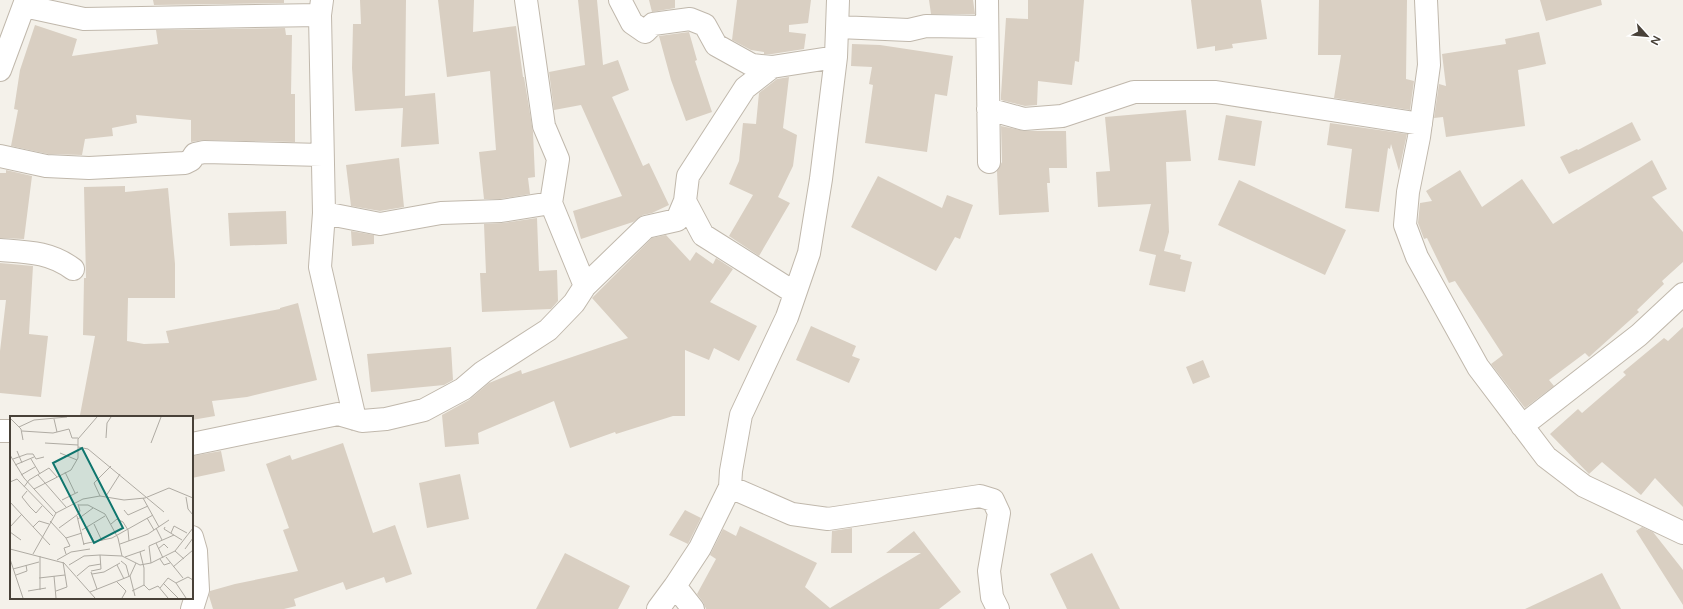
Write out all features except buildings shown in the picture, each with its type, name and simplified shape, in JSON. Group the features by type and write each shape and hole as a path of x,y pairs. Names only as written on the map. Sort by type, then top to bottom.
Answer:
{"street":[{"path":"526,0 544,126 558,159 551,203 585,286"},
{"path":"620,0 632,23 645,32 653,24 690,19 705,25 716,45 752,65 772,67 836,57"},
{"path":"658,609 700,548 730,487 731,470 741,415 787,317 809,253 821,179 836,57 838,0"},
{"path":"987,0 989,162"},
{"path":"1426,0 1428,65 1421,124 1408,192 1405,225 1416,257 1478,367 1546,457 1584,486 1683,533"},
{"path":"0,70 25,3 84,19 321,8 324,213 320,267 355,419"},
{"path":"838,27 909,30 926,26 987,27"},
{"path":"193,444 338,414 362,421 386,419 424,410 463,389 483,372 548,330 574,303 585,286 646,227 677,220 684,200 688,176 744,88 772,67"},
{"path":"988,109 1024,119 1062,116 1134,92 1216,92 1421,124"},
{"path":"0,156 46,166 89,168 185,163 191,160 195,154 204,152 322,155"},
{"path":"684,200 703,235 795,293"},
{"path":"324,213 380,224 441,213 500,211 551,203"},
{"path":"0,250 40,253 62,261 73,269"},
{"path":"1522,426 1638,335 1683,294"},
{"path":"730,487 792,514 828,518 980,496 993,500 999,514 989,571 992,597 998,609"},
{"path":"192,609 198,590 196,551 193,540"},
{"path":"675,586 693,609"}]}
